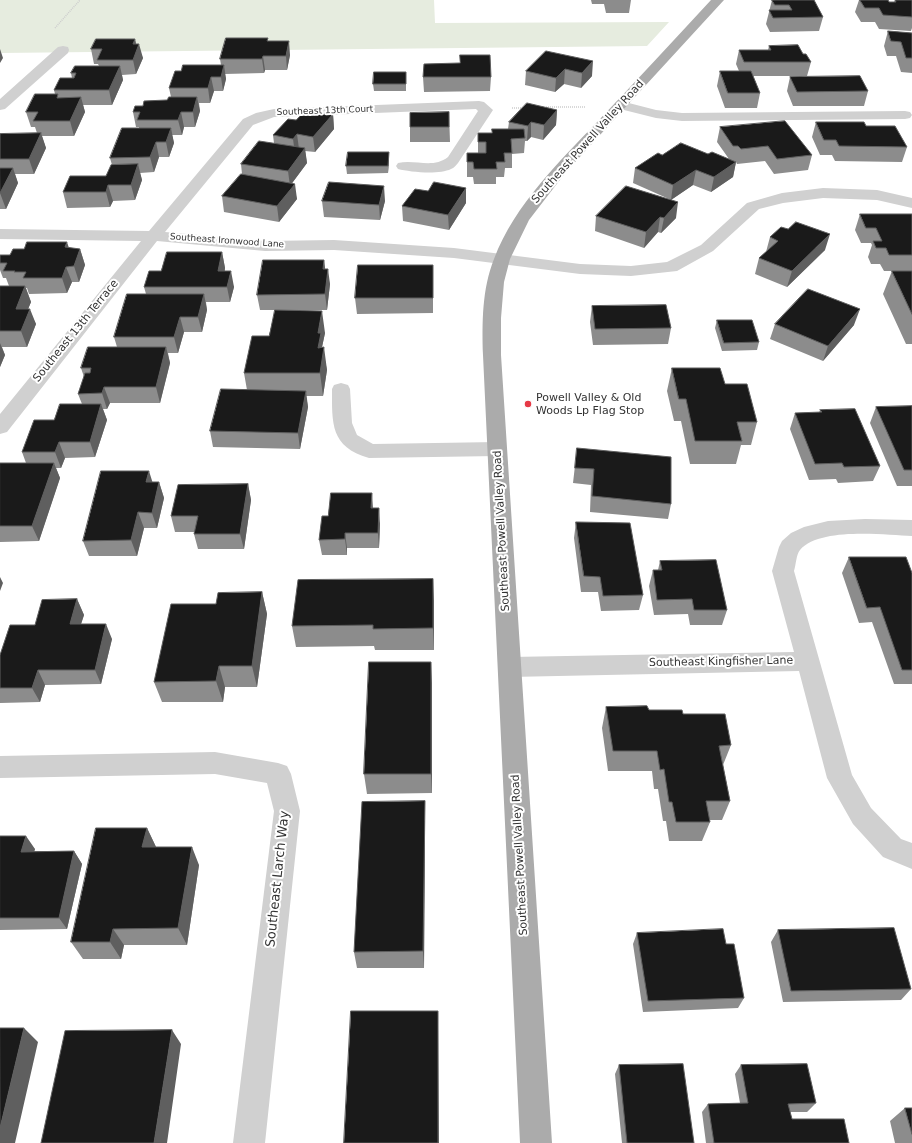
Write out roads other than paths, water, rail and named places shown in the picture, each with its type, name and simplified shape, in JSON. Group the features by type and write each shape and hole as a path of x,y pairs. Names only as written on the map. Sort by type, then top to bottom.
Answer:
{"main road":[{"name":"Southeast Powell Valley Road","path":"536,1143 497,449 491,321 495,289 502,260 513,234 527,210 552,178 718,0"}],"street":[{"path":"0,106 63,50"},
{"name":"Southeast 13th Court","path":"152,236 248,122 261,116 274,113 480,105 486,110 454,160 446,166 433,168 403,166"},
{"path":"620,106 656,114 682,116 905,115"},
{"name":"Southeast Ironwood Lane","path":"0,234 152,236 265,246 341,245 454,253 580,269 631,271 671,267 708,248 753,206 782,198 824,193 877,195 912,204"},
{"name":"Southeast 13th Terrace","path":"0,427 152,236"},
{"path":"341,389 342,423 349,439 369,451 497,449"},
{"name":"Southeast Kingfisher Lane","path":"510,666 807,661 783,571 790,547 804,535 828,528 912,528"},
{"path":"807,661 840,778 862,816 892,848 912,856"},
{"name":"Southeast Larch Way","path":"0,767 215,763 278,774 287,811 249,1143"}],"place":[{"name":"Powell Valley & Old Woods Lp Flag Stop","path":"528,404"}]}
